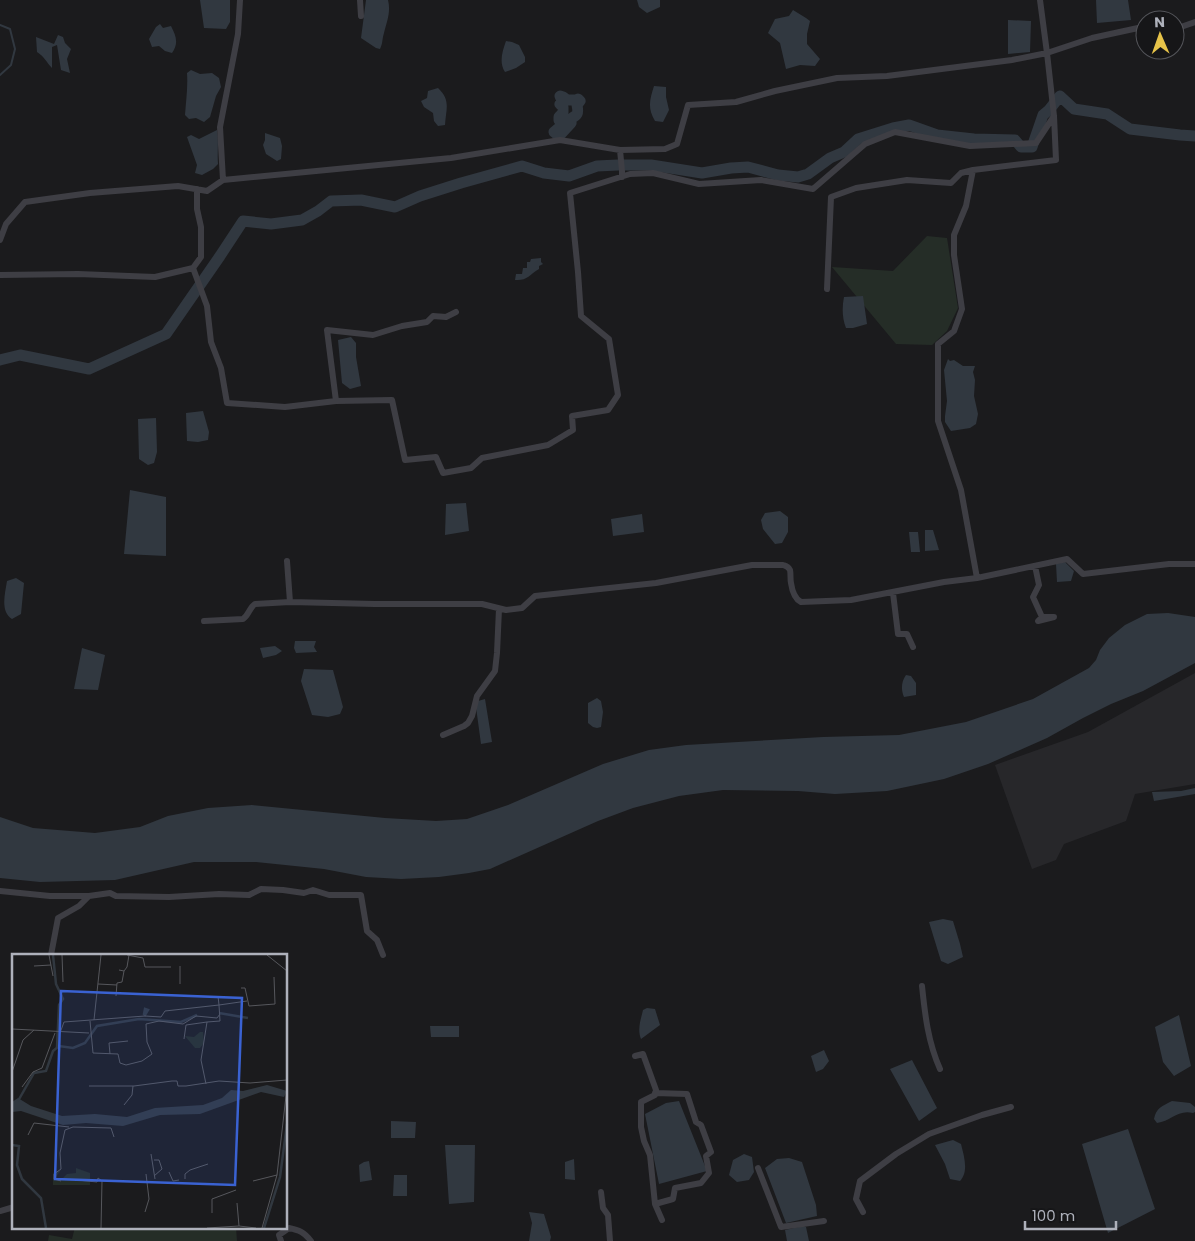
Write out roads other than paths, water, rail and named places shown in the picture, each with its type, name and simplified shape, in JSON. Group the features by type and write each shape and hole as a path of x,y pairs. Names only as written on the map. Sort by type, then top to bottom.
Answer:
{"street":[{"path":"223,180 220,128 238,34 240,0"},
{"path":"360,0 361,16"},
{"path":"827,289 831,197 856,188 907,180 951,183 961,173 973,170 1056,160 1054,116 1040,0"},
{"path":"0,240 6,224 25,202 90,193 178,186 207,191 223,180 451,158 560,140 620,150 665,149 677,144 688,105 736,102 837,78 887,76 1012,60 1047,53 1092,38 1135,29"},
{"path":"193,268 207,306 211,342 221,368 227,404 284,407 336,401 392,400 405,460 436,457 443,473 471,468 482,458 548,445 574,430 572,416 608,410 618,395 609,339 580,316 578,272 570,193 622,174 653,173 699,184 761,180 813,189 865,144 896,132 970,146 1036,143 1054,116"},
{"path":"620,150 622,174"},
{"path":"973,170 966,206 954,235 954,255 962,310 954,331 938,344 938,421 961,490 976,578"},
{"path":"0,275 78,274 155,277 193,268 201,257 201,227 197,208 197,189"},
{"path":"336,401 327,330 373,335 402,326 427,322 434,316 446,317 456,312"},
{"path":"204,620 243,619 255,604 290,602 482,604 506,610 522,608 535,596 656,584 752,565 783,564 786,566 790,570 790,584 795,598 801,602 850,600 944,582 976,578 1067,559 1083,574 1113,574 1169,564 1195,564"},
{"path":"287,561 290,602"},
{"path":"1035,566 1039,586 1033,597 1042,617"},
{"path":"892,593 898,634 907,634 913,647"},
{"path":"443,735 468,723 472,716 477,696 494,671 497,653 499,609"},
{"path":"0,892 50,896 89,896 110,893 116,896 169,897 219,894 249,895 261,889 304,893 313,890 329,895 361,895 367,931 377,940 383,955"},
{"path":"51,954 58,918 80,906 89,896"},
{"path":"922,986 925,1016 935,1058 940,1069"},
{"path":"635,1056 643,1054 656,1093"},
{"path":"656,1093 655,1096 642,1102 641,1127 650,1155 655,1204 662,1220"},
{"path":"655,1204 673,1199 675,1188 701,1183 709,1173 706,1156 711,1152 701,1125 696,1122 687,1094 656,1093"},
{"path":"863,1212 856,1199 860,1181 896,1154 929,1134 982,1114 1011,1107"},
{"path":"758,1168 781,1227 824,1221"},
{"path":"601,1192 603,1208 608,1215 610,1241"},
{"path":"281,1241 279,1235 289,1228 305,1233 311,1241"}],"waterway":[{"path":"0,25 10,29 15,49 11,65 0,75"},
{"path":"560,96 567,100 578,99 580,101 577,105 577,114 569,120 571,123 559,136 554,132 560,127 561,121 559,117 563,113 560,96"},
{"path":"0,360 20,355 89,369 166,334 243,221 271,224 302,220 331,201 361,200 395,207 420,196 522,166 544,173 569,176 597,166 651,165 702,173 748,167 778,175 798,177 808,174 830,158 844,152 858,139 909,125 937,135 974,139 1015,140 1021,147 1032,147 1043,115 1060,96 1074,109 1107,114 1130,129 1195,136"}]}
